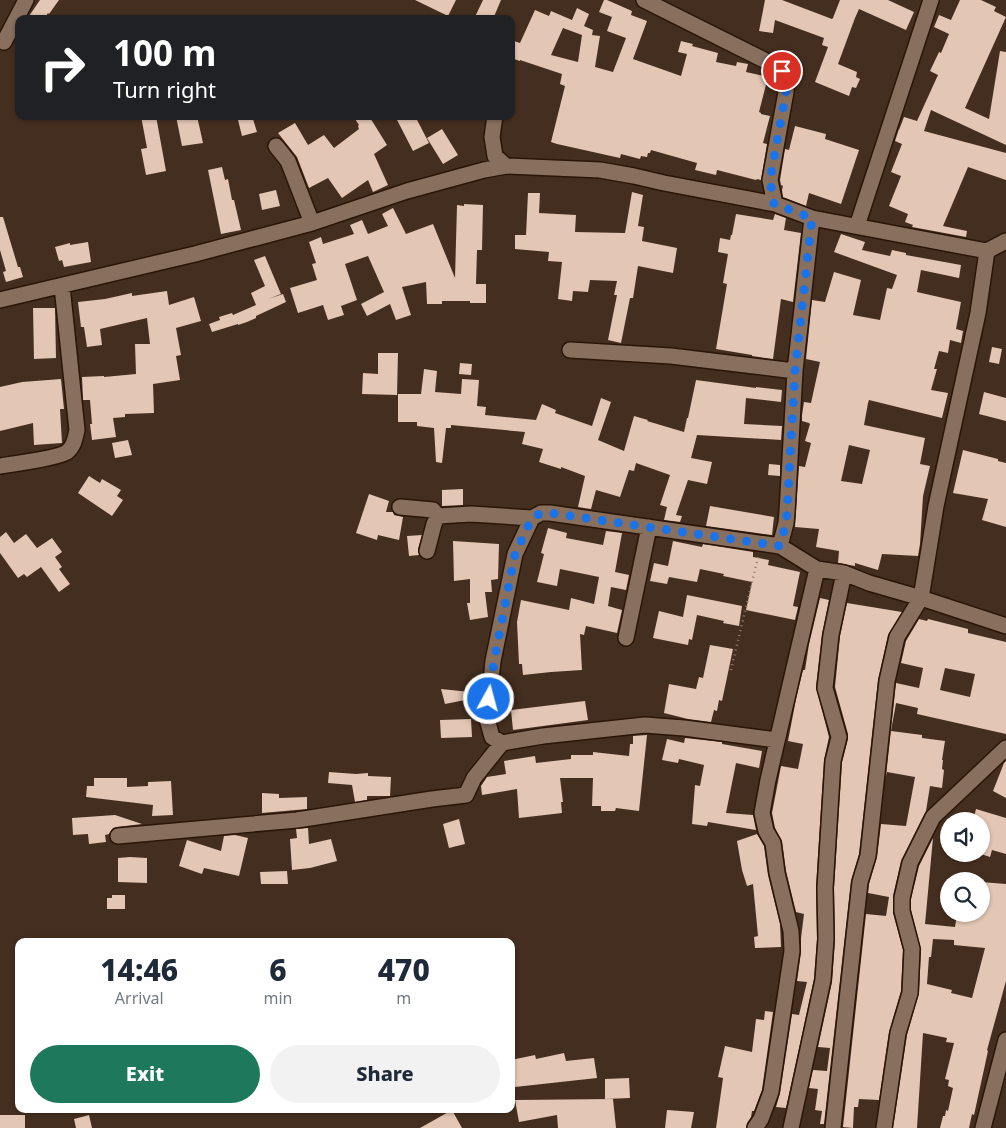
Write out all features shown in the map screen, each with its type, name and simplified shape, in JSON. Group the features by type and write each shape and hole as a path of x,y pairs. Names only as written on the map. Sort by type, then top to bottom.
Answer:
{"street":[{"path":"18,15 26,0"},
{"path":"644,0 772,64 782,71 787,81 770,180 774,204"},
{"path":"858,226 931,0"},
{"path":"4,42 15,21"},
{"path":"494,120 492,137 495,156 506,166"},
{"path":"276,146 288,161 312,224"},
{"path":"0,300 312,224 407,191 484,170 506,166 600,170 774,204 812,218 987,251 1006,241"},
{"path":"780,546 786,523 795,371 812,218"},
{"path":"833,1128 860,882 868,856 887,681 897,637 921,598 936,506 978,313 987,251"},
{"path":"0,466 66,453 74,444 77,430 62,286"},
{"path":"570,350 671,356 795,371"},
{"path":"400,507 433,510 438,516"},
{"path":"438,516 471,514 532,518 541,513 550,513 780,546 817,569 844,573 1006,626"},
{"path":"427,551 438,516"},
{"path":"532,518 515,554 494,661 487,719 492,737 502,743 543,736 645,725 777,740"},
{"path":"626,638 649,527"},
{"path":"755,1128 761,1119 771,1092 792,951 791,931 777,873 773,843 766,830 762,813 817,569"},
{"path":"790,1128 823,980 826,939 825,888 833,761 839,737 826,688 831,635 844,573"},
{"path":"118,836 297,820 466,795 474,778 502,743"},
{"path":"884,1128 898,1033 910,993 912,949 902,911 902,898 910,863 932,817 1006,748"},
{"path":"983,1128 1006,1040"}],"path":[{"path":"731,670 761,544"}],"building":[{"path":"40,0 59,0 49,14 30,15"},
{"path":"415,0 456,0 448,15"},
{"path":"483,0 501,0 495,15 476,15"},
{"path":"604,0 632,11 631,15 647,21 633,59 681,76 687,54 678,52 681,41 718,53 716,62 736,66 737,62 748,64 746,72 768,77 759,112 770,116 763,143 767,144 761,180 717,170 716,175 695,170 697,163 651,150 647,157 641,156 640,159 621,154 620,158 551,142 565,86 560,84 562,74 515,59 515,41 520,43 535,10 549,16 551,11 572,20 577,8 589,14 584,26 593,30 592,35 600,36 595,67 613,72 626,38 607,31 612,17 599,12","holes":["563,28 582,35 578,62 551,55"]},
{"path":"765,0 782,0 832,19 840,0 888,0 914,12 906,30 859,9 838,64 857,72 856,77 860,79 856,88 852,87 849,96 815,82 828,47 822,45 824,38 775,20 773,33 759,31"},
{"path":"960,0 981,0 996,7 994,11 1006,17 965,108 989,119 1000,51 1006,52 1006,145 931,110 924,131 1006,153 1006,180 968,167 943,226 967,231 966,237 912,227 913,225 905,222 908,214 889,206 901,176 891,172 902,144 895,141 899,129 904,117 917,121 938,75 930,71 939,52 941,53 949,34 934,27 939,15 951,20"},
{"path":"142,120 157,120 166,171 146,175 141,149 147,148"},
{"path":"177,120 198,120 203,143 182,146"},
{"path":"238,120 253,120 257,132 242,136"},
{"path":"356,120 371,120 387,145 374,154 388,185 373,192 368,180 342,198 328,178 309,188 297,157 278,133 295,123 308,145 324,135 334,148 359,129"},
{"path":"397,120 417,120 429,143 413,151"},
{"path":"795,126 826,134 825,139 859,150 841,204 809,193 806,206 783,197 783,186 780,180 785,149 789,150"},
{"path":"442,129 458,155 443,164 427,138"},
{"path":"222,167 225,180 228,179 241,230 221,234 208,170"},
{"path":"276,190 280,206 262,210 259,194"},
{"path":"632,192 643,195 638,226 644,227 642,241 677,248 673,273 638,266 633,298 630,298 621,343 608,340 617,295 614,295 617,281 590,280 588,292 573,291 572,301 558,299 562,262 548,261 549,252 515,249 515,235 526,235 528,193 540,193 539,213 576,215 575,232 625,233"},
{"path":"464,204 483,205 482,250 477,250 476,284 486,284 486,303 442,301 442,304 427,304 426,282 402,287 411,315 396,320 390,304 367,316 361,304 384,292 368,256 345,264 357,300 341,306 344,315 328,320 323,305 298,313 290,288 317,280 312,264 316,263 309,242 321,237 323,244 354,234 350,225 362,220 368,234 388,226 382,214 393,208 406,234 433,224 455,278 457,205 464,206"},
{"path":"736,214 773,220 775,214 786,218 784,230 801,233 793,302 781,299 773,359 716,349 727,284 723,283 728,254 718,252 720,238 730,240"},
{"path":"0,217 3,217 18,267 20,267 23,277 6,282 3,272 6,271 0,250"},
{"path":"841,234 865,242 862,250 890,256 892,250 906,253 906,255 961,265 959,278 921,270 917,292 961,302 956,329 963,331 961,343 950,340 948,353 939,351 934,369 937,369 931,390 948,393 942,418 869,400 868,403 864,425 925,438 920,464 930,466 923,496 918,556 882,554 878,570 855,563 855,566 838,563 839,551 816,547 819,529 795,527 799,466 805,467 811,443 805,441 810,424 802,421 802,415 804,402 811,403 820,362 806,359 812,300 825,302 834,272 861,280 853,315 880,320 887,288 892,289 897,275 834,252","holes":["849,445 870,450 862,484 841,481"]},
{"path":"88,242 91,262 64,267 62,260 59,261 55,247 70,243 70,245"},
{"path":"265,256 281,294 268,299 283,294 286,302 247,322 212,332 209,324 220,320 219,317 232,313 233,315 256,305 251,293 265,286 254,260"},
{"path":"167,291 169,305 194,297 201,321 176,328 181,355 176,356 180,380 153,384 154,413 125,414 125,417 113,418 116,437 92,440 90,400 83,400 82,377 136,374 135,344 150,344 147,318 100,329 102,345 87,347 84,327 81,327 78,302 132,293 132,296"},
{"path":"33,308 55,308 56,358 34,359"},
{"path":"992,347 1002,349 999,364 989,362"},
{"path":"378,353 398,353 397,395 362,394 363,373 378,374"},
{"path":"460,363 472,364 471,375 459,374"},
{"path":"424,369 437,371 435,392 461,394 462,379 479,380 477,406 486,407 485,415 536,420 542,404 556,410 555,413 592,426 601,398 611,402 598,440 624,451 634,416 684,432 696,380 782,390 781,402 746,398 744,424 782,426 781,440 697,435 691,458 712,462 707,484 688,480 676,515 682,516 680,522 664,520 667,507 660,505 670,475 636,463 634,471 629,470 620,497 596,490 591,509 578,507 585,476 561,467 561,469 539,462 543,449 522,444 525,432 451,425 451,428 446,428 442,463 436,462 434,428 417,426 417,422 398,422 398,394 421,394"},
{"path":"61,379 64,409 60,409 62,443 34,445 33,423 0,431 0,387 22,382"},
{"path":"984,392 1006,398 1006,421 979,414"},
{"path":"128,440 132,455 115,458 112,443"},
{"path":"963,450 998,459 998,461 1006,463 1006,527 982,520 988,499 953,493"},
{"path":"769,464 780,465 780,476 768,475"},
{"path":"89,476 100,483 102,479 121,490 117,496 123,500 112,516 78,493"},
{"path":"463,489 463,505 442,506 442,490"},
{"path":"369,494 389,501 386,512 393,512 394,515 403,517 399,540 378,535 377,540 356,533"},
{"path":"710,506 774,517 772,535 706,526"},
{"path":"548,528 567,533 566,538 603,545 606,531 622,533 615,572 629,575 626,590 611,587 608,606 622,610 617,633 586,626 584,635 580,634 582,670 523,675 522,664 519,664 517,622 521,600 569,610 571,598 594,604 599,577 560,569 557,586 537,582 544,554 541,553"},
{"path":"6,532 14,543 26,534 37,548 52,538 62,552 55,557 62,567 59,569 70,584 59,592 41,567 27,577 24,574 18,578 0,553 0,537"},
{"path":"422,535 418,549 419,555 409,556 407,536"},
{"path":"453,541 499,544 498,579 491,580 492,592 485,592 488,617 470,620 467,603 470,603 470,579 454,581"},
{"path":"673,541 702,547 703,544 753,552 753,557 769,560 768,565 800,572 793,606 798,607 795,620 746,610 752,582 723,576 724,574 700,569 697,582 669,577 667,584 650,581 654,563 668,566"},
{"path":"687,595 742,606 739,626 697,615 692,640 689,639 688,645 653,638 659,611 683,617"},
{"path":"820,598 829,600 822,634 816,687 829,737 824,760 816,887 817,939 814,979 786,1108 776,1107 780,1093 792,1014 799,1015 807,982 797,981 804,914 796,912 786,871 782,841 775,828 772,813 781,766 798,769 803,744 788,741"},
{"path":"847,603 902,612 888,635 878,680 859,854 851,881 824,1124 820,1124 822,1111 815,1110 818,1089 809,1088 813,1070 827,1071 830,1048 818,1047 832,982 835,940 834,888 842,762 848,734 835,687 840,636"},
{"path":"919,619 927,621 928,619 968,629 968,633 1006,642 1006,734 917,714 918,708 896,703 891,731 922,735 922,738 945,741 942,760 942,769 944,770 942,788 930,786 926,811 901,861 893,896 893,913 903,950 901,991 889,1032 879,1100 859,1099 858,1107 854,1107 853,1128 843,1127 866,914 886,916 889,897 868,893 877,857 881,824 906,826 915,777 887,772 886,776 896,683 919,688 923,668 901,663 906,641","holes":["945,668 975,674 970,697 940,690"]},
{"path":"710,645 733,649 722,701 719,700 717,711 714,710 711,722 664,713 669,684 696,689 699,677 703,678"},
{"path":"441,689 480,693 480,697 445,704"},
{"path":"585,701 588,720 513,730 511,710"},
{"path":"471,719 472,737 441,738 440,720"},
{"path":"647,735 639,811 616,808 615,811 601,811 601,806 592,806 593,778 560,778 563,802 561,802 562,813 519,818 517,789 482,795 481,786 487,777 506,774 504,761 535,756 536,763 571,759 571,755 593,755 593,752 629,756 630,744 633,744 633,736"},
{"path":"685,738 722,742 722,744 762,751 759,768 736,763 726,813 753,815 756,830 708,822 707,826 692,824 695,785 700,786 704,765 679,759 678,763 662,760 667,739 684,743"},
{"path":"1006,761 1006,798 993,791"},
{"path":"329,772 368,773 368,776 391,777 390,796 367,796 367,800 355,802 352,785 328,783"},
{"path":"94,778 127,778 127,787 148,786 148,782 171,781 173,815 152,816 153,805 86,797 87,786 94,786"},
{"path":"262,793 279,794 279,798 307,797 307,809 262,813"},
{"path":"976,809 986,812 975,812"},
{"path":"990,813 1006,818 1006,854 992,850 990,857"},
{"path":"115,815 142,824 113,828 109,834 105,835 106,842 89,844 88,834 73,835 72,818"},
{"path":"459,819 465,844 449,848 443,824"},
{"path":"308,828 309,844 331,839 337,861 310,868 292,870 290,839 297,838 296,829"},
{"path":"757,834 764,846 768,875 780,924 781,947 755,948 754,937 758,936 753,884 747,886 737,841"},
{"path":"235,835 248,838 239,876 204,868 202,874 179,866 187,840 221,851 224,836"},
{"path":"933,838 925,924 955,927 956,922 990,922 990,883 1006,884 1006,981 987,1050 974,1115 972,1114 969,1128 940,1128 943,1116 945,1116 946,1110 948,1111 953,1088 948,1086 949,1080 945,1079 954,1043 946,1042 947,1038 923,1033 917,1128 893,1128 907,1035 919,993 921,949 911,910 911,899 919,866","holes":["933,939 954,940 954,945 985,948 972,998 951,993 952,990 927,984 929,957 931,957"]},
{"path":"118,858 147,858 147,883 118,882"},
{"path":"287,871 288,884 261,884 260,872"},
{"path":"112,895 125,895 125,909 107,909 107,898 112,898"},
{"path":"765,1011 773,1012 762,1090 754,1111 752,1111 746,1128 716,1128 723,1078 718,1077 725,1046 752,1052 756,1019 764,1020"},
{"path":"564,1053 566,1061 594,1058 597,1078 515,1087 515,1059 535,1055 536,1059"},
{"path":"629,1078 630,1098 605,1099 605,1079"},
{"path":"613,1099 616,1128 558,1128 557,1115 519,1122 515,1100"},
{"path":"667,1110 694,1112 691,1128 665,1128"},
{"path":"447,1113 454,1113 462,1128 420,1128"},
{"path":"0,1115 25,1115 25,1128 0,1128"},
{"path":"89,1115 92,1128 76,1128 74,1119"}],"route":[{"path":"489,699 494,661 515,554 532,518 541,513 780,546 786,523 795,371 812,218 774,204 770,180 787,81 782,71"}]}
